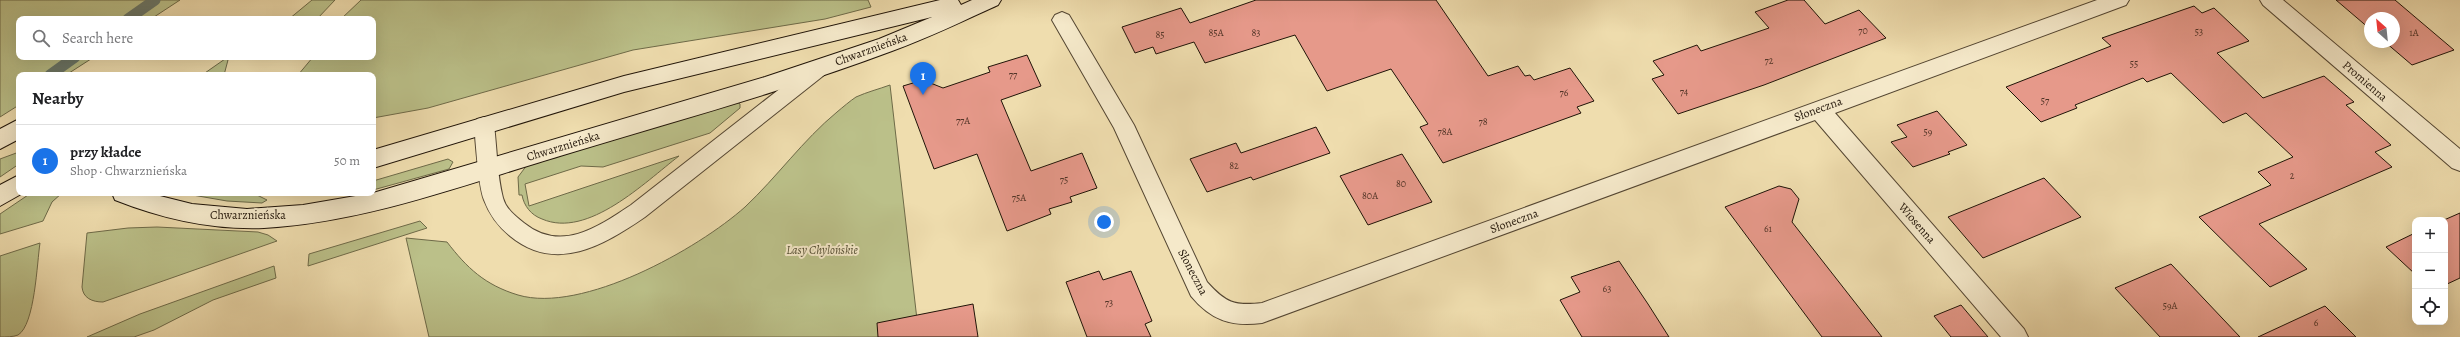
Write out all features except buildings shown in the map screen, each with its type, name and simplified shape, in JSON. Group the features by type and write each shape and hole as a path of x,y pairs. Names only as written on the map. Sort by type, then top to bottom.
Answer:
{"street":[{"name":"Chwarznieńska","path":"376,158 624,84 974,0"},
{"name":"Chwarznieńska","path":"133,196 193,214 263,218 336,210 382,200 822,67 889,44 990,0"},
{"name":"Słoneczna","path":"1062,20 1123,125 1199,289 1212,306 1228,315 1262,313 2119,0"},
{"name":"Promienna","path":"2270,0 2460,162"},
{"name":"Wiosenna","path":"1819,109 2016,337"},
{"path":"0,140 16,130"},
{"path":"0,197 16,186"}],"lane":[{"path":"484,125 493,199 503,218 531,241 559,246 587,241 610,230 638,211 822,67"}],"green space":[{"path":"0,0 180,0 156,16 16,16 16,60 89,60 71,72 16,72 16,107 0,117"},
{"path":"312,0 335,0 320,16 293,16"},
{"path":"361,0 868,0 871,7 825,19 633,50 428,108 376,117 376,72 300,72 310,60 376,60 376,16 344,16"},
{"path":"224,60 228,60 225,72 206,72"},
{"name":"Lasy Chylońskie","path":"890,85 919,337 429,337 406,238 447,242 470,268 486,281 518,295 544,298 574,295 606,287 638,274 669,258 699,241 724,224 745,207 813,134 837,112 856,97"},
{"path":"737,102 740,104 740,108 710,133 603,167 581,166 525,184 529,206 679,156 633,193 597,215 578,221 560,223 542,219 531,213 524,203 522,195 519,195 518,177 527,165"},
{"path":"16,153 16,166 0,177 0,159"},
{"path":"448,159 453,162 449,169 376,189 376,180"},
{"path":"27,196 59,196 52,202 43,221 0,234 0,214"},
{"path":"198,196 259,196 267,200 262,203 227,201"},
{"path":"420,221 427,228 308,266 309,254"},
{"path":"157,227 258,232 268,235 277,241 103,302 89,299 84,294 82,287 87,233 128,228"},
{"path":"40,243 32,307 24,329 18,335 12,337 0,337 0,256"},
{"path":"274,266 276,278 213,300 154,330 134,337 87,337 140,314"}],"waterway":[{"path":"132,16 155,0"},
{"path":"54,72 71,60"}],"place":[{"name":"przy kładce","path":"923,95"}]}
